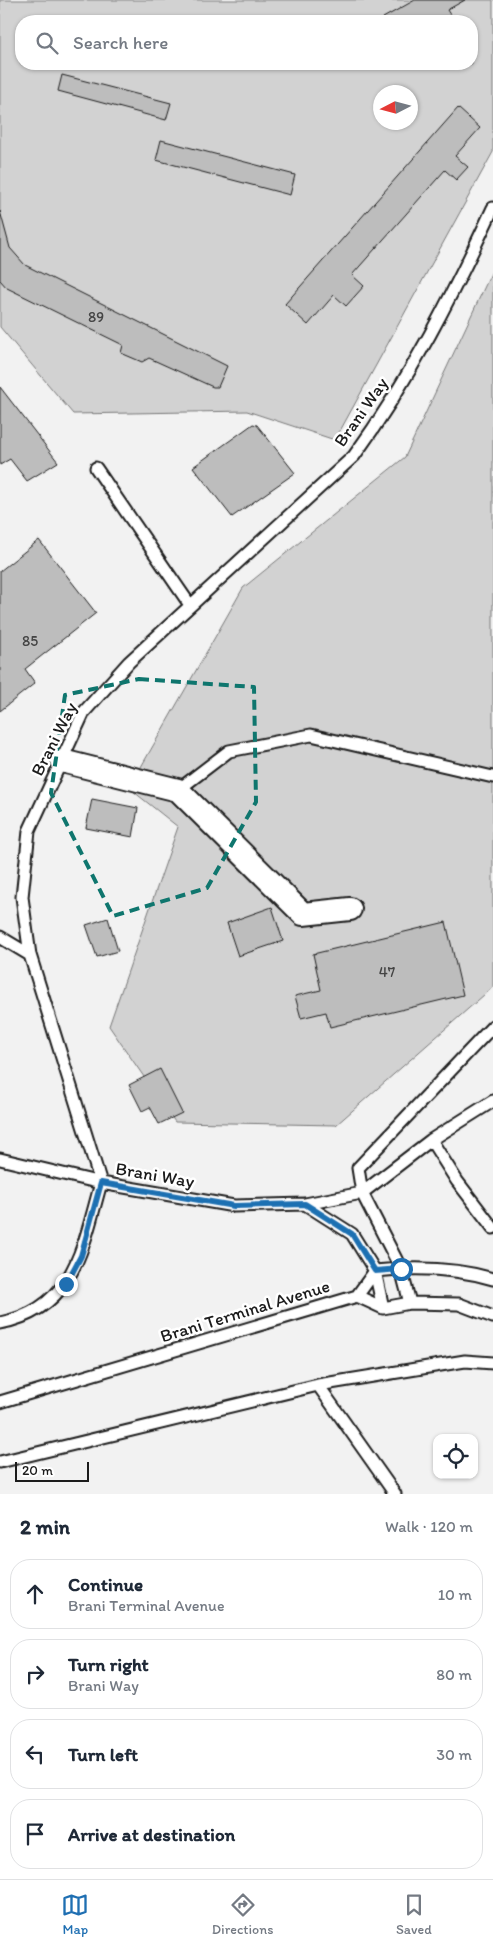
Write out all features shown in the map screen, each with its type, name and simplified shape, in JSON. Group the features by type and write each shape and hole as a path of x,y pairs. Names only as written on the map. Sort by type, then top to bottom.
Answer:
{"street":[{"path":"62,761 178,790 303,914 350,910"}],"lane":[{"name":"Brani Way","path":"362,1193 305,1204 234,1206 101,1183 30,955 22,897 29,831 84,712 129,662 354,456 384,415 416,358 493,208"},
{"path":"96,468 190,606"},
{"path":"178,790 229,751 311,735 493,777"},
{"path":"0,937 30,955"},
{"path":"410,1303 401,1269 362,1193 357,1172 360,1164 493,1026"},
{"path":"362,1193 431,1140 493,1101"},
{"path":"431,1140 457,1181 493,1228"},
{"path":"0,1159 101,1183 81,1256 66,1284 46,1305 21,1319 0,1324"},
{"path":"305,1204 352,1234 375,1271 383,1308"},
{"path":"375,1271 401,1269 455,1272 493,1279"},
{"name":"Brani Terminal Avenue","path":"0,1402 357,1296 375,1271"},
{"path":"357,1296 383,1308 410,1303 459,1304 493,1316"},
{"path":"0,1462 318,1385 465,1361 493,1363"},
{"path":"318,1385 395,1494"}],"highlighted area":[{"path":"139,679 254,687 256,802 207,888 113,916 51,793 65,695"}],"shaded area":[{"path":"0,0 493,0 493,152 335,440 247,411 73,414 0,327"},
{"path":"493,269 493,987 336,1125 175,1122 109,1026 178,827 129,788 243,588 405,457"}],"building":[{"path":"415,0 465,0 447,10 450,15 388,15"},
{"path":"62,75 171,103 166,120 58,91"},
{"path":"458,108 480,128 455,156 468,167 456,180 445,170 352,275 364,286 346,306 334,295 308,325 285,304"},
{"path":"161,140 295,175 290,195 156,160"},
{"path":"0,211 10,248 25,265 227,366 218,387 213,387 149,358 142,362 121,353 123,345 7,288 0,280"},
{"path":"0,387 58,462 27,481 10,459 0,465"},
{"path":"253,424 257,425 295,473 232,517 193,467"},
{"path":"39,540 96,613 25,669 35,683 0,711 0,571"},
{"path":"92,799 138,808 133,837 86,828"},
{"path":"272,907 283,941 238,956 227,923"},
{"path":"108,918 118,951 97,957 86,925"},
{"path":"446,922 463,995 330,1027 326,1012 301,1018 295,996 321,990 313,954"},
{"path":"160,1069 182,1113 159,1124 150,1107 142,1111 129,1085"}],"route":[{"path":"66,1284 81,1256 101,1183 234,1206 305,1204 352,1234 362,1246 375,1271 401,1269"}]}
